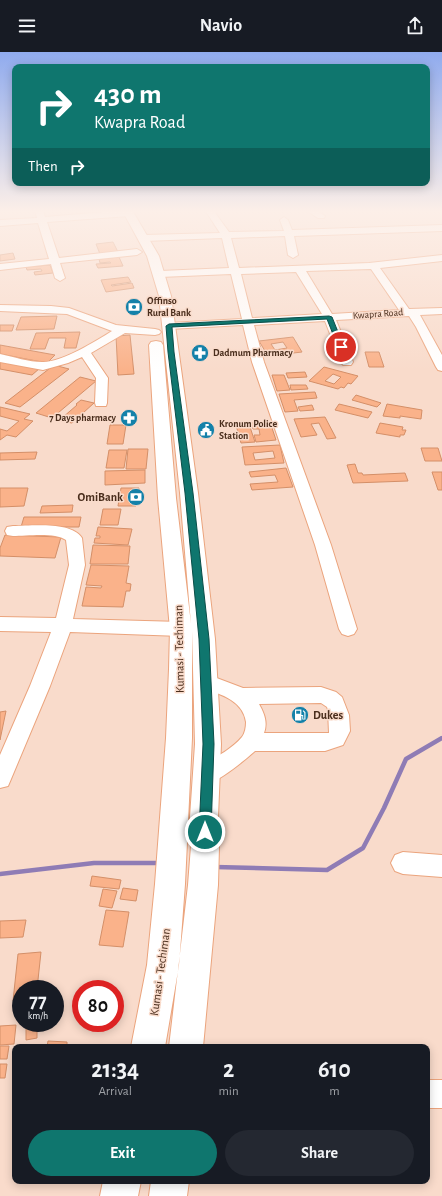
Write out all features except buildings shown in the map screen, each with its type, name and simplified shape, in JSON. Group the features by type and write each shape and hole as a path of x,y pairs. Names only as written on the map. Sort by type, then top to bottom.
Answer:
{"highway":[{"name":"Kumasi - Techiman","path":"143,263 148,289 162,329 167,498 181,629 179,738 170,884 163,965 149,1044"},
{"path":"156,263 165,296 162,329 171,352 190,501 203,631 206,682 208,744 204,817 205,846 203,885 186,1044"},
{"path":"119,1196 121,1184"},
{"path":"168,1196 170,1184"}],"street":[{"path":"0,267 33,263"},
{"path":"55,263 60,278"},
{"path":"233,263 258,362 323,545 348,629"},
{"path":"160,274 389,263"},
{"path":"373,265 422,327 442,367"},
{"path":"299,268 329,317 347,362"},
{"name":"Kwapra Road","path":"0,308 70,311 114,328 123,329 162,329 329,317 442,311"},
{"path":"0,358 43,366 57,363 84,351 123,329"},
{"path":"84,351 102,378 101,403"},
{"path":"0,779 64,626 77,565 74,538 69,534 60,532 13,531"},
{"path":"0,624 181,629"},
{"path":"206,682 229,689 240,696 251,706 256,717 256,729 250,742 226,762 207,774"},
{"path":"240,696 322,695 331,699 337,708 340,731 338,737 333,740 325,742 250,742"},
{"path":"403,863 442,866"},
{"path":"430,1094 442,1094"}],"waterway":[{"path":"215,867 327,870 363,848 384,808 406,759 442,738"},
{"path":"0,874 94,863 162,863"}],"place":[{"name":"Offinso Rural Bank","path":"134,307"},
{"name":"Dadmum Pharmacy","path":"200,353"},
{"name":"7 Days pharmacy","path":"129,418"},
{"name":"Kronum Police Station","path":"206,430"},
{"name":"OmiBank","path":"136,497"},
{"name":"Dukes","path":"300,715"}],"route":[{"path":"205,832 204,817 208,744 204,639 189,493 169,326 248,323 329,317 341,347"}]}
